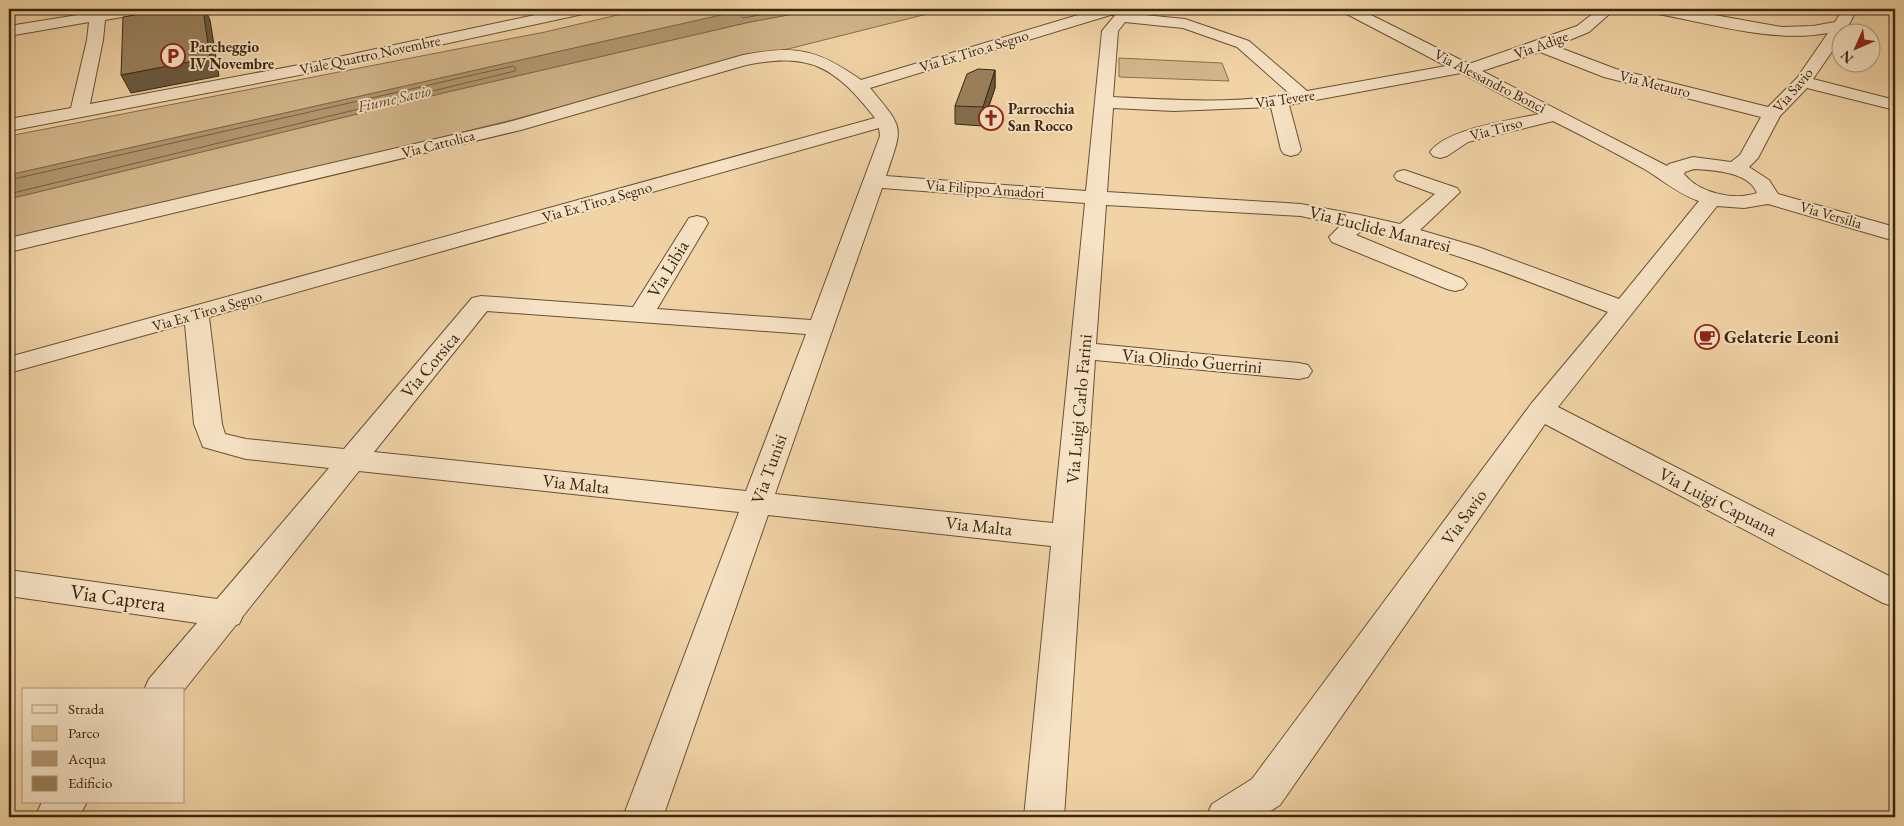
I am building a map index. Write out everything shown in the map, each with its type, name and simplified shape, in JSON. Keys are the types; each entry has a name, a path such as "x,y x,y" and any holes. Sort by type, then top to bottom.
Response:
{"street":[{"path":"9,31 98,13 140,9"},
{"name":"Viale Quattro Novembre","path":"9,125 315,67 582,9"},
{"path":"1353,11 1382,9"},
{"name":"Via Adige","path":"1466,69 1540,46 1582,29 1608,9"},
{"path":"1658,9 1782,32 1813,31 1832,28"},
{"name":"Via Savio","path":"1843,22 1850,9"},
{"path":"1121,11 1185,24 1242,44 1304,97"},
{"name":"Via Ex Tiro a Segno","path":"859,86 1121,11"},
{"name":"Via Luigi Carlo Farini","path":"1044,817 1110,31 1121,11"},
{"name":"Via Alessandro Bonci","path":"1353,11 1678,178"},
{"path":"80,111 95,40 98,13"},
{"path":"1782,32 1807,44 1819,58"},
{"name":"Via Savio","path":"1735,169 1748,158 1772,114 1803,82 1832,39"},
{"name":"Via Metauro","path":"1540,46 1610,73 1772,114"},
{"name":"Via Cattolica","path":"9,245 514,126 743,60 771,54 790,54 812,58 828,64 859,86"},
{"name":"Via Tevere","path":"1105,102 1174,106 1279,101 1466,69"},
{"path":"1803,82 1895,105"},
{"path":"859,86 887,120"},
{"path":"1279,101 1291,150"},
{"name":"Via Tirso","path":"1440,152 1461,138 1556,115"},
{"name":"Via Ex Tiro a Segno","path":"9,365 887,120"},
{"name":"Via Tunisi","path":"643,817 890,136 887,120"},
{"path":"1693,163 1735,169 1764,185 1768,192 1767,197 1758,202 1707,205 1696,197 1678,178 1693,163"},
{"path":"1404,176 1450,192 1404,232"},
{"name":"Via Filippo Amadori","path":"874,181 1096,198"},
{"name":"Via Versilia","path":"1767,197 1895,234"},
{"name":"Via Euclide Manaresi","path":"1096,198 1301,210 1360,221 1470,252 1623,309"},
{"name":"Via Savio","path":"1226,817 1266,792 1541,410 1707,205"},
{"path":"1360,221 1340,237 1455,284"},
{"name":"Via Libia","path":"640,316 697,223"},
{"name":"Via Corsica","path":"164,688 227,614 481,303 821,328"},
{"name":"Via Malta","path":"196,314 208,424 213,440 246,448 351,460 1068,536"},
{"name":"Via Olindo Guerrini","path":"1084,351 1299,371"},
{"name":"Via Luigi Capuana","path":"1541,410 1895,594"},
{"name":"Via Caprera","path":"9,582 227,614"},
{"path":"55,817 65,804"}],"green space":[{"path":"643,9 748,9 9,175 9,136 545,32"},
{"path":"820,9 947,9 792,48 743,58 512,120 9,243 9,199 443,93 750,22"},
{"path":"1119,58 1222,63 1229,81 1119,77"}],"water":[{"name":"Fiume Savio","path":"748,9 820,9 750,22 443,93 9,199 9,175"}],"building":[{"path":"170,9 203,9 210,58 121,75 123,17"},
{"path":"978,69 995,70 983,107 955,106 967,74"}],"place":[{"name":"Parcheggio IV Novembre","path":"173,56"},
{"name":"Parrocchia San Rocco","path":"991,118"},
{"name":"Gelaterie Leoni","path":"1707,337"}]}
